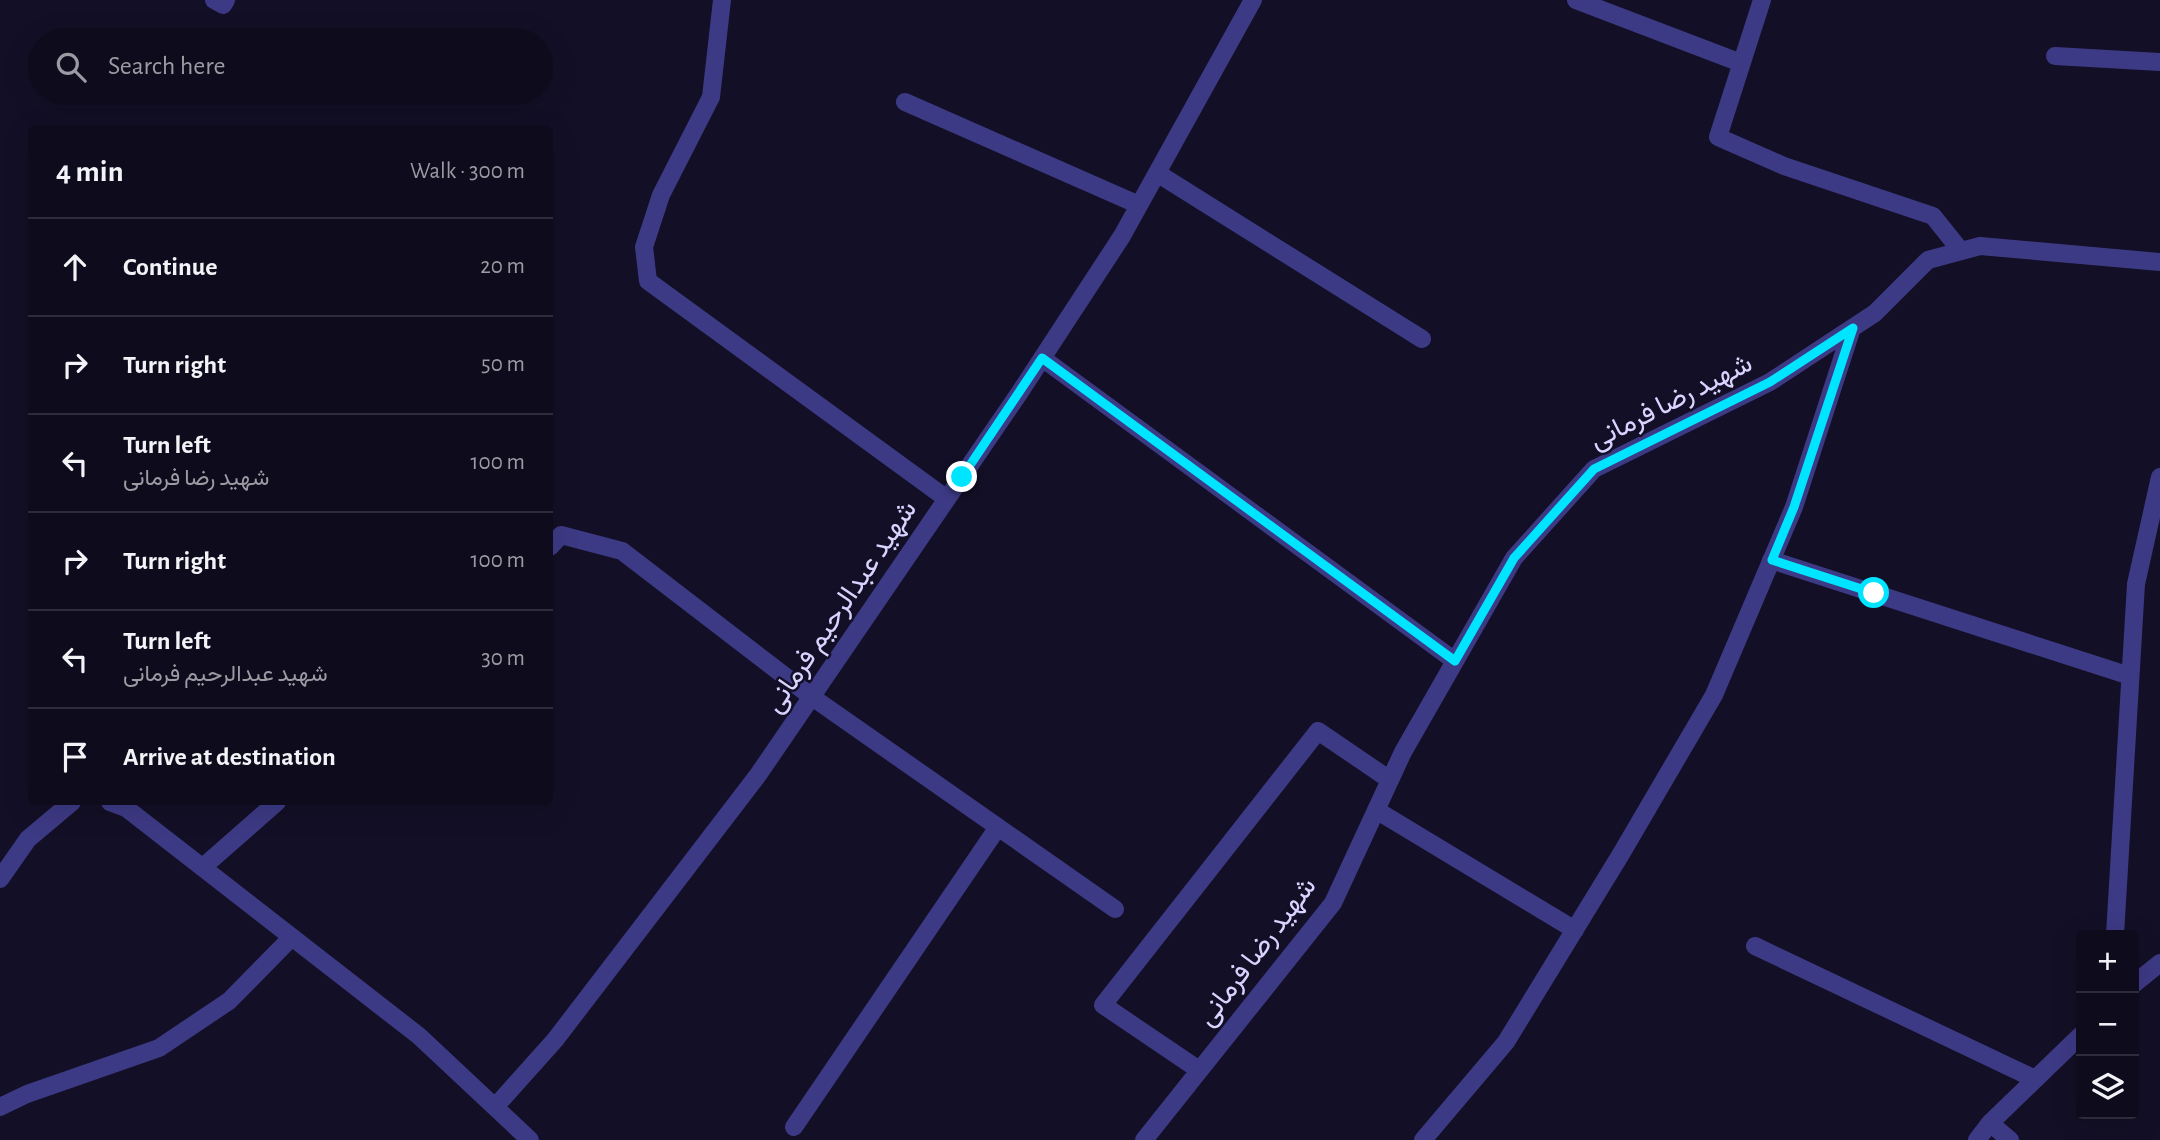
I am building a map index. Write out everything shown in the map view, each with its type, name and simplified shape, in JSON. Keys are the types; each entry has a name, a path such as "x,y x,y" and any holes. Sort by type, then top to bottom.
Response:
{"street":[{"path":"215,0 223,5 226,0"},
{"path":"722,0 711,97 661,195 644,247 648,281 947,499"},
{"name":"شهید عبدالرحیم فرمانی","path":"495,1107 555,1040 758,775 812,697 1122,236 1253,0"},
{"path":"1576,0 1741,63"},
{"path":"1762,0 1718,137 1784,166 1933,216 1961,251"},
{"path":"2055,56 2160,62"},
{"path":"905,102 1139,205"},
{"path":"1157,173 1422,340"},
{"name":"شهید رضا فرمانی","path":"1144,1140 1333,903 1402,752 1514,558 1594,469 1770,382 1875,313 1928,261 1980,246 2160,262"},
{"path":"1423,1140 1506,1042 1714,695 1794,507 1853,328"},
{"path":"1042,358 1455,661"},
{"path":"2115,930 2136,584 2160,477"},
{"path":"553,544 561,535 622,551 812,697 1115,909"},
{"path":"1772,560 2130,676"},
{"path":"1199,1070 1103,1005 1318,731 1390,780"},
{"path":"0,879 28,839 68,805"},
{"path":"118,805 126,808 203,867 419,1036 530,1140"},
{"path":"203,867 274,805"},
{"path":"1376,810 1575,930"},
{"path":"794,1127 998,827"},
{"path":"0,1107 27,1094 159,1048 229,1001 292,937"},
{"path":"1755,946 2035,1079"},
{"path":"2139,980 2160,963"},
{"path":"1977,1140 1990,1123 2076,1040"},
{"path":"1990,1123 2010,1140"}],"route":[{"path":"962,477 1042,358 1455,661 1514,558 1594,469 1770,382 1853,328 1794,507 1772,560 1874,593"}]}
